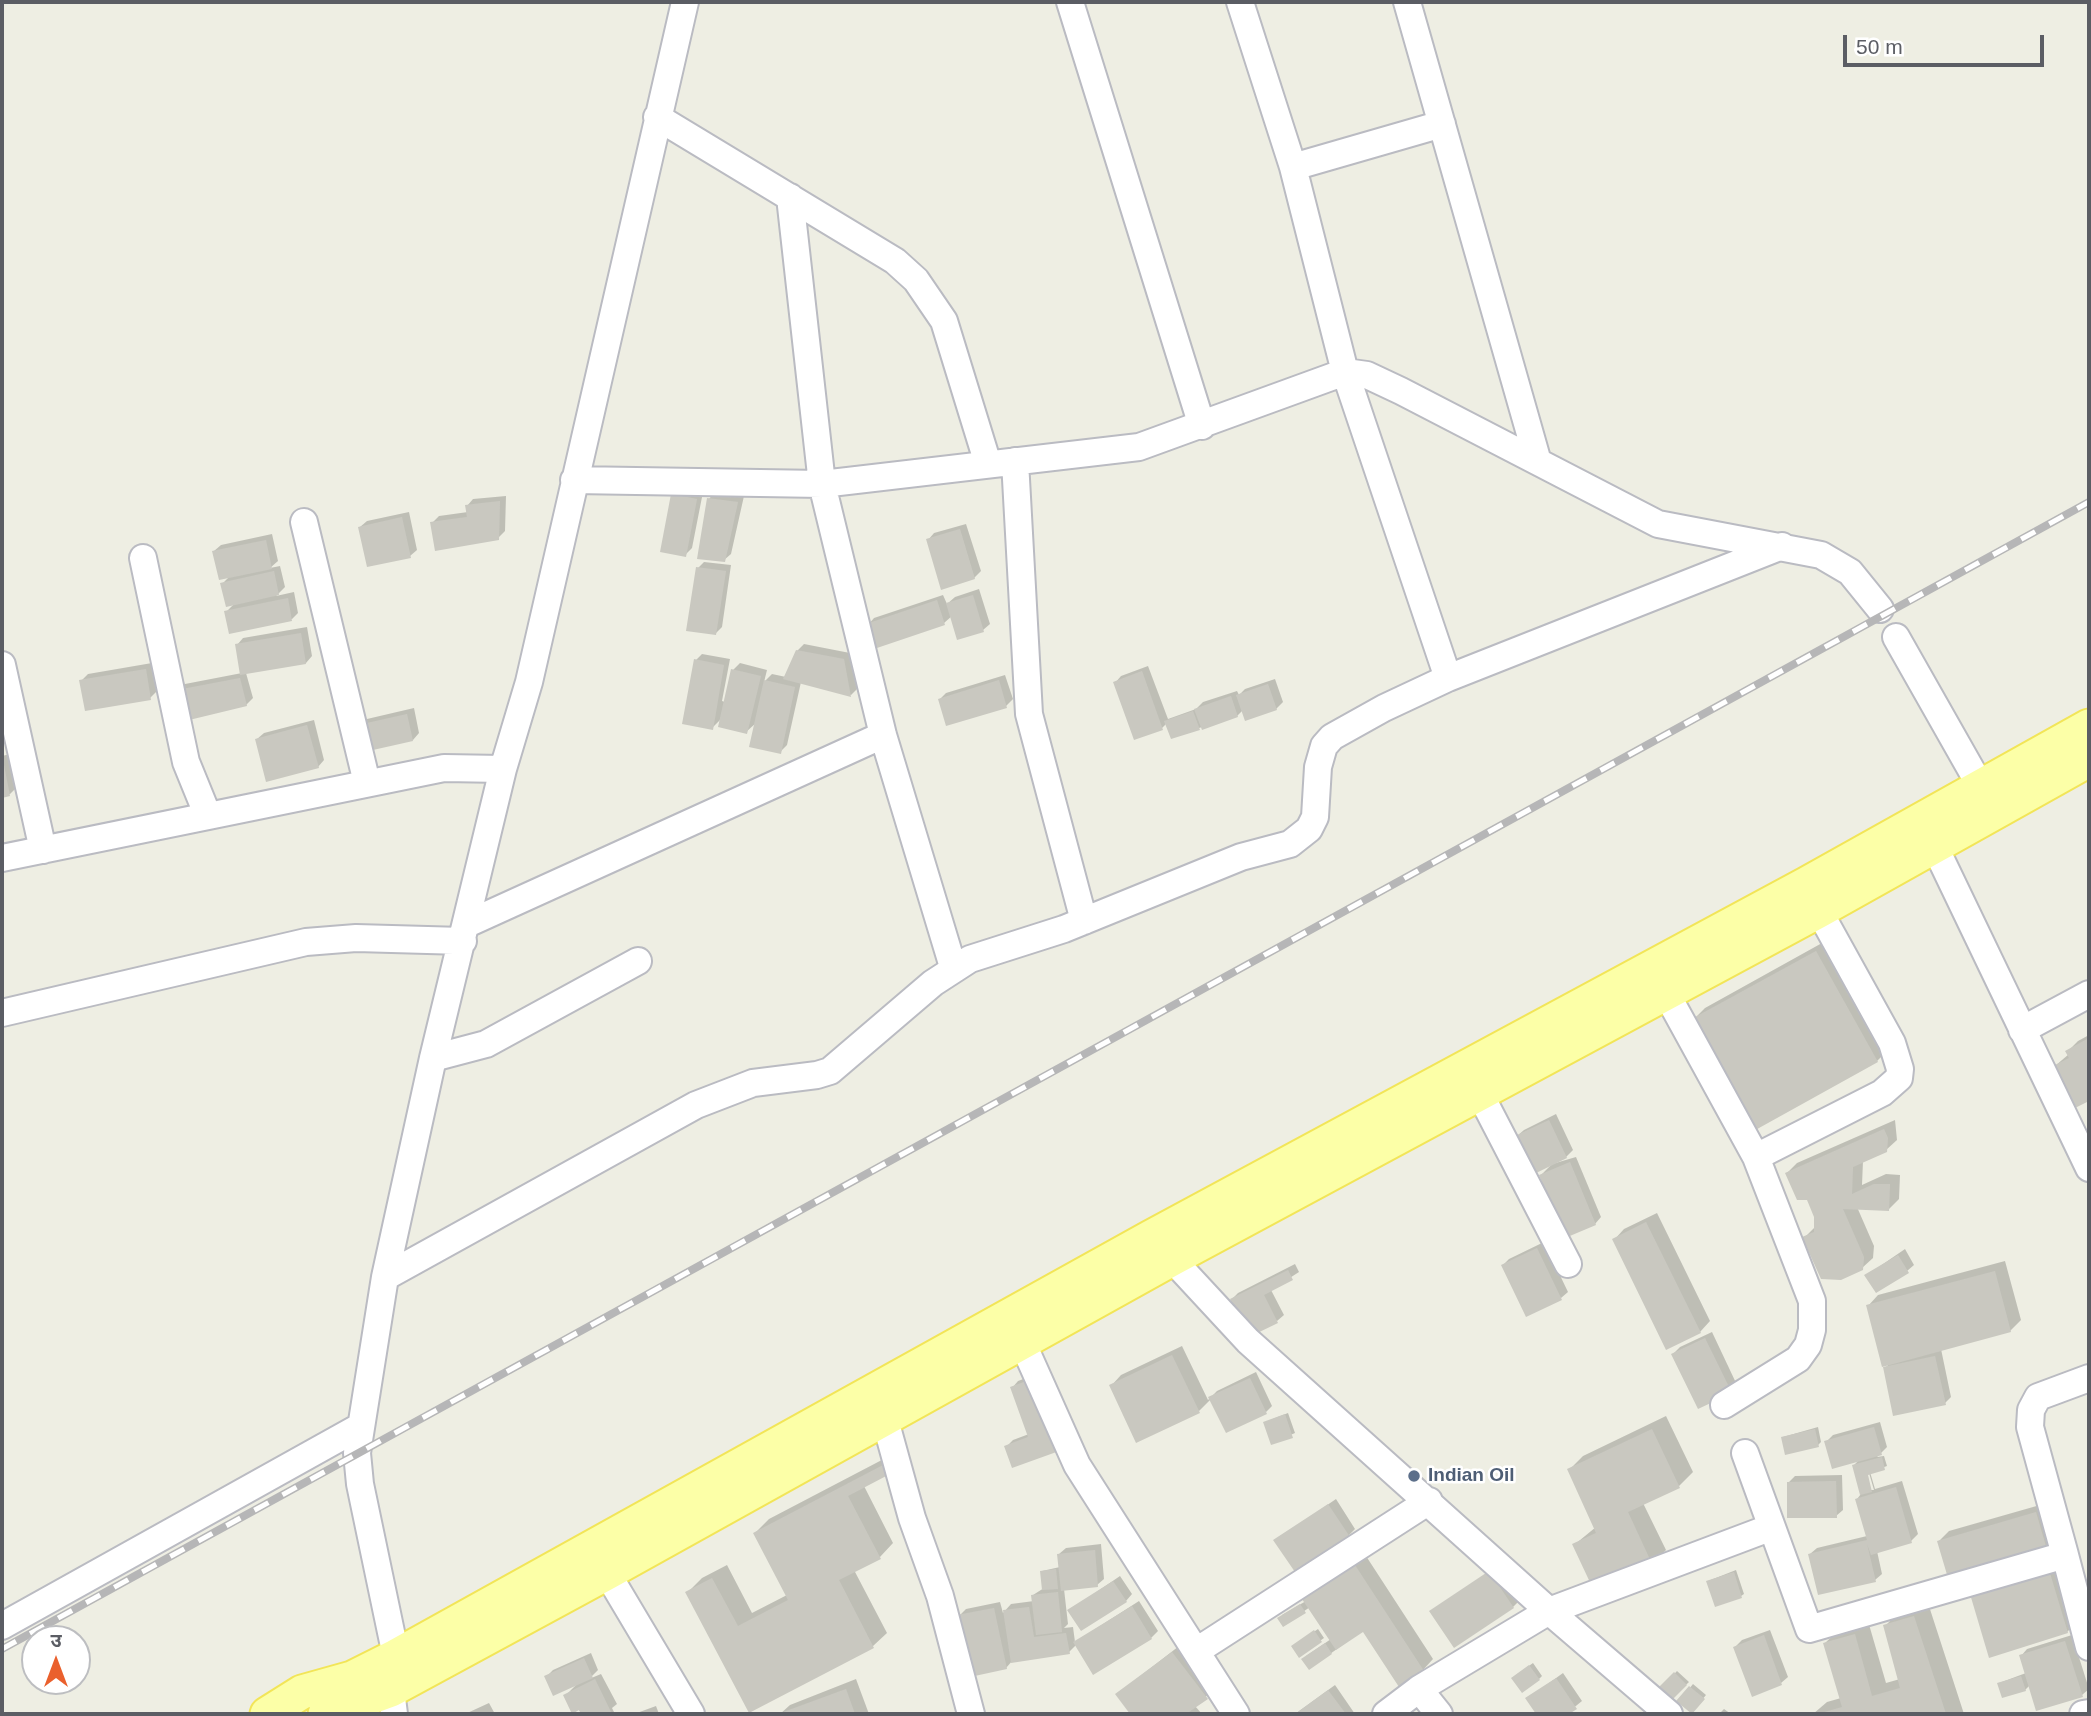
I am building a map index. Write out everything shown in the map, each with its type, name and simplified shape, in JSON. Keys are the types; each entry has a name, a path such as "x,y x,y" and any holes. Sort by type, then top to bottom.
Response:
{"main road":[{"path":"311,1707 352,1678 1151,1237 1806,884 2089,726"},
{"path":"267,1714 311,1707 392,1702 607,1573 1172,1259 1819,911 2089,760"}],"street":[{"path":"396,1656 360,1484 357,1453 385,1277 433,1058 503,769 529,682 685,2"},
{"path":"1070,2 1202,426"},
{"path":"1240,2 1293,167 1345,372 1448,678"},
{"path":"1407,2 1538,462"},
{"path":"657,117 895,261 931,299 944,321 988,464"},
{"path":"1293,167 1442,124"},
{"path":"790,197 822,484 883,735 953,967"},
{"path":"574,480 822,484 1139,447 1345,372 1367,375 1658,524 1821,555 1843,566 1880,609"},
{"path":"1015,461 1029,714 1084,921"},
{"path":"304,522 367,783"},
{"path":"385,1277 695,1105 753,1083 830,1071 953,967 1084,921 1241,857 1277,849 1299,839 1315,817 1318,767 1324,746 1332,737 1384,708 1448,678 1782,546"},
{"path":"143,558 186,762 208,816"},
{"path":"1896,637 1980,787"},
{"path":"2,665 43,850"},
{"path":"2,1013 306,942 465,932 883,735"},
{"path":"2,858 444,768 503,769"},
{"path":"1934,845 2022,1030 2082,1134 2089,1168"},
{"path":"1756,1157 1882,1093 1899,1078 1900,1069 1892,1043 1819,911"},
{"path":"433,1058 486,1044 638,961"},
{"path":"1665,993 1756,1157 1812,1301 1812,1329 1808,1345 1797,1359 1724,1405"},
{"path":"2022,1030 2089,994"},
{"path":"1480,1094 1568,1264"},
{"path":"1172,1259 1248,1341 1549,1611 1669,1714"},
{"path":"1023,1344 1077,1465 1198,1650 1236,1714"},
{"path":"2089,1378 2038,1396 2031,1410 2030,1427 2089,1647"},
{"path":"885,1420 912,1518 940,1596 971,1714"},
{"path":"2,1626 361,1426"},
{"path":"1745,1453 1809,1629 2065,1555"},
{"path":"1198,1650 1429,1501"},
{"path":"1386,1714 1419,1689 1549,1611 1772,1527"},
{"path":"607,1573 691,1714"},
{"path":"1419,1689 1439,1714"},
{"path":"2083,1714 2089,1713"}],"building":[{"path":"671,494 697,499 686,557 660,552"},
{"path":"707,498 738,502 725,562 697,559"},
{"path":"500,501 499,540 435,551 430,522 467,517 465,505"},
{"path":"402,517 411,558 367,567 358,527"},
{"path":"960,529 975,579 941,590 926,539"},
{"path":"266,540 272,569 219,580 212,551"},
{"path":"696,567 726,571 716,635 686,631"},
{"path":"274,571 279,595 226,607 220,583"},
{"path":"973,595 984,632 957,640 946,603"},
{"path":"288,598 292,621 229,634 224,611"},
{"path":"937,600 945,625 874,649 866,624"},
{"path":"301,633 306,664 240,675 235,644"},
{"path":"796,650 844,659 851,697 783,679"},
{"path":"694,659 724,665 713,730 682,724"},
{"path":"146,669 151,700 85,711 79,680"},
{"path":"731,669 761,676 747,734 718,727"},
{"path":"1142,671 1163,730 1134,740 1113,682"},
{"path":"240,678 247,706 185,721 177,690"},
{"path":"764,680 795,687 781,754 749,747"},
{"path":"999,680 1007,708 946,726 938,699"},
{"path":"1268,684 1277,710 1245,721 1236,695"},
{"path":"1231,696 1238,717 1202,730 1194,709"},
{"path":"1193,711 1200,730 1171,739 1164,721"},
{"path":"407,714 413,741 364,752 358,725"},
{"path":"307,725 319,768 266,782 255,739"},
{"path":"2,755 10,796 2,798"},
{"path":"1816,951 1878,1062 1750,1133 1688,1021"},
{"path":"2089,1038 2089,1101 2075,1108 2053,1066 2069,1058 2065,1051"},
{"path":"1549,1120 1567,1158 1534,1174 1515,1136"},
{"path":"1884,1129 1888,1138 1887,1152 1853,1167 1852,1194 1874,1184 1890,1184 1889,1211 1843,1209 1864,1257 1863,1270 1841,1280 1821,1279 1802,1237 1814,1232 1814,1217 1807,1200 1797,1200 1785,1173"},
{"path":"1570,1162 1596,1225 1565,1238 1539,1175"},
{"path":"1646,1222 1701,1333 1666,1350 1612,1239"},
{"path":"1537,1248 1562,1300 1526,1317 1501,1265"},
{"path":"1898,1255 1909,1273 1876,1293 1864,1275"},
{"path":"1288,1270 1293,1280 1264,1295 1278,1323 1249,1337 1230,1299"},
{"path":"1995,1271 2011,1332 1882,1367 1866,1305"},
{"path":"1705,1338 1732,1393 1698,1409 1671,1354"},
{"path":"1172,1355 1200,1413 1136,1443 1109,1385"},
{"path":"1935,1356 1946,1405 1893,1416 1883,1367"},
{"path":"1035,1378 1062,1450 1012,1468 1004,1446 1028,1437 1010,1387"},
{"path":"1250,1378 1267,1414 1226,1433 1208,1397"},
{"path":"1285,1414 1293,1438 1271,1445 1263,1422"},
{"path":"1874,1427 1882,1455 1832,1469 1824,1441"},
{"path":"1652,1429 1680,1488 1628,1512 1653,1566 1595,1593 1572,1544 1596,1533 1567,1469"},
{"path":"1815,1429 1819,1447 1785,1455 1781,1437"},
{"path":"1882,1457 1885,1470 1868,1475 1872,1492 1860,1495 1852,1465"},
{"path":"885,1464 890,1474 848,1496 881,1559 839,1580 874,1648 749,1713 685,1592 712,1578 738,1626 788,1600 753,1533"},
{"path":"1836,1481 1837,1518 1787,1518 1787,1482"},
{"path":"1896,1487 1912,1543 1871,1555 1867,1544 1876,1582 1818,1595 1808,1554 1867,1540 1855,1499"},
{"path":"1328,1504 1350,1537 1295,1572 1273,1540"},
{"path":"2036,1512 2047,1550 1948,1578 1937,1541"},
{"path":"1095,1550 1098,1587 1061,1591 1057,1554"},
{"path":"1355,1565 1424,1671 1399,1687 1363,1632 1336,1650 1302,1599"},
{"path":"1056,1569 1058,1589 1042,1590 1040,1571"},
{"path":"2049,1570 2068,1633 1989,1658 1970,1594"},
{"path":"1489,1571 1514,1608 1454,1648 1429,1611"},
{"path":"1734,1572 1742,1598 1715,1607 1706,1581"},
{"path":"1113,1581 1127,1602 1081,1631 1067,1610"},
{"path":"1058,1592 1062,1632 1036,1635 1031,1595"},
{"path":"1300,1604 1306,1613 1283,1627 1277,1618"},
{"path":"1132,1606 1152,1639 1093,1675 1073,1642"},
{"path":"1029,1607 1034,1637 1066,1633 1070,1654 1011,1663 1003,1610"},
{"path":"994,1608 1007,1669 970,1677 957,1615"},
{"path":"1914,1616 1946,1714 1818,1714 1842,1707 1823,1643 1855,1634 1872,1696 1900,1688 1883,1625"},
{"path":"1314,1630 1322,1642 1299,1658 1291,1646"},
{"path":"1764,1635 1782,1685 1752,1697 1733,1647"},
{"path":"2065,1641 2083,1697 2036,1711 2019,1655"},
{"path":"1325,1643 1332,1654 1309,1670 1301,1659"},
{"path":"1172,1652 1208,1699 1186,1714 1130,1714 1115,1694"},
{"path":"584,1658 593,1678 553,1696 544,1676"},
{"path":"1529,1665 1540,1680 1522,1693 1511,1678"},
{"path":"1674,1672 1687,1685 1670,1702 1657,1689"},
{"path":"2021,1676 2026,1691 2002,1698 1997,1683"},
{"path":"1556,1678 1577,1709 1569,1714 1536,1714 1525,1698"},
{"path":"595,1679 611,1712 581,1714 579,1710 572,1714 563,1695"},
{"path":"1689,1686 1705,1699 1692,1714 1676,1701"},
{"path":"846,1689 855,1714 778,1714"},
{"path":"1328,1690 1346,1714 1295,1714"}],"railway":[{"path":"2,1649 2089,502"}],"place":[{"name":"Indian Oil","path":"1414,1476"}]}
